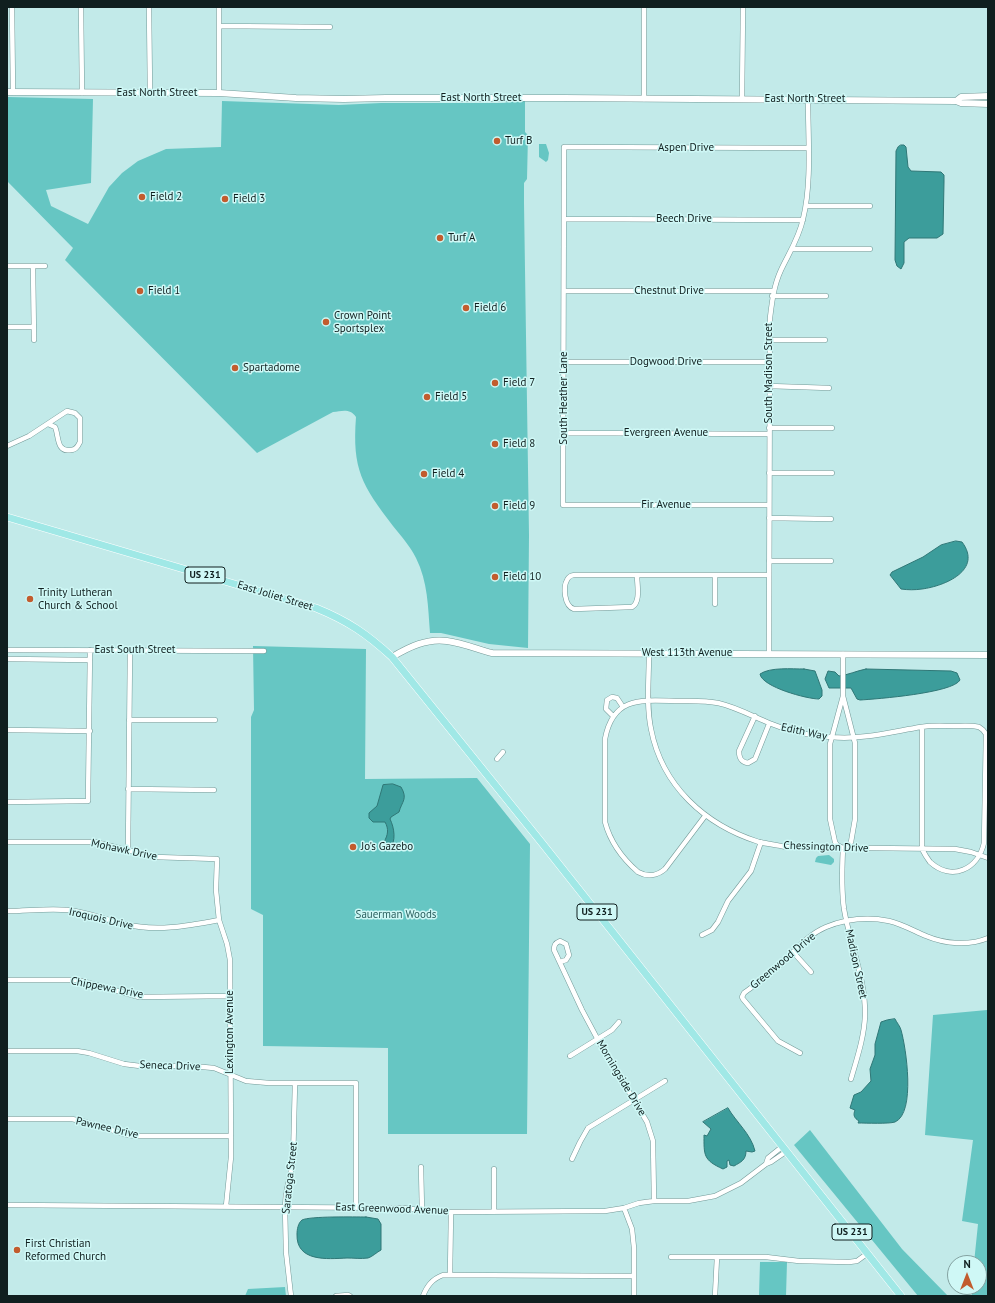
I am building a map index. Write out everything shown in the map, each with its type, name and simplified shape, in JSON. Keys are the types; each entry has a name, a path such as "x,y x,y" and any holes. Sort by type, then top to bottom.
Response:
{"main road":[{"name":"East Joliet Street","path":"7,517 316,608 346,621 362,631 392,657"},
{"name":"US 231","path":"392,657 785,1148 901,1296"}],"street":[{"path":"10,92 12,7"},
{"path":"81,7 82,93"},
{"path":"150,7 150,93"},
{"path":"219,7 219,94"},
{"path":"644,7 644,99"},
{"path":"742,99 743,7"},
{"path":"219,26 330,26"},
{"name":"East North Street","path":"10,92 219,94 344,99 956,100 961,103 988,104"},
{"name":"East North Street","path":"956,100 961,97 988,96"},
{"name":"South Madison Street","path":"769,654 769,340 772,296 780,271 792,249 803,220 806,206 808,183 808,99"},
{"name":"Aspen Drive","path":"564,147 808,148"},
{"name":"South Heather Lane","path":"563,504 564,147"},
{"path":"806,206 870,206"},
{"name":"Beech Drive","path":"564,219 803,220"},
{"path":"792,249 870,249"},
{"path":"7,266 46,266"},
{"path":"33,266 34,340"},
{"name":"Chestnut Drive","path":"564,290 774,291"},
{"path":"772,296 826,296"},
{"path":"7,327 33,326"},
{"path":"769,340 825,340"},
{"name":"Dogwood Drive","path":"564,362 769,362"},
{"path":"769,386 828,388"},
{"path":"7,446 29,436 67,411 75,413 80,418 81,422 80,442 74,450 70,451 62,449 58,443 55,427 48,424"},
{"path":"769,428 832,428"},
{"name":"Evergreen Avenue","path":"564,433 769,434"},
{"path":"769,473 832,473"},
{"name":"Fir Avenue","path":"563,504 769,504"},
{"path":"769,518 831,518"},
{"path":"769,561 831,561"},
{"path":"637,575 638,599 635,606 570,608 568,605 566,598 566,582 567,578 570,576 637,575 769,575"},
{"path":"715,575 715,604"},
{"name":"West 113th Avenue","path":"392,657 409,647 436,640 447,641 492,653 988,655"},
{"name":"East South Street","path":"7,650 264,651"},
{"path":"7,802 88,801 90,650"},
{"path":"128,850 130,650"},
{"name":"Chessington Drive","path":"650,653 650,728 654,743 664,768 671,780 691,804 705,816 731,831 761,842 786,847 963,850 980,854 988,858"},
{"path":"843,654 843,696 854,738 856,819 851,842 843,848 835,842 830,819 830,744 843,696"},
{"path":"7,659 90,660"},
{"path":"613,716 606,709 607,700 612,697 617,698 623,707"},
{"name":"Edith Way","path":"705,816 661,872 650,876 643,875 634,869 612,842 605,822 605,739 613,716 623,707 633,703 649,700 717,702 740,710 769,724 806,734 831,738 872,736 922,727 975,726 986,734 984,843 980,854"},
{"path":"754,716 739,751 740,760 748,763 755,759 769,724"},
{"path":"129,720 215,720"},
{"path":"922,727 922,849 927,858 935,865 942,870 952,872 966,869 975,863 980,854"},
{"path":"7,730 90,730"},
{"path":"497,759 504,752"},
{"path":"128,789 214,790"},
{"name":"Mohawk Drive","path":"7,842 95,842 155,857 217,859"},
{"path":"702,934 712,930 718,922 728,901 751,871 761,842"},
{"name":"Madison Street","path":"843,848 842,884 844,909 863,988 865,1010 864,1031 851,1078"},
{"name":"Lexington Avenue","path":"217,859 216,890 218,920 227,944 230,960 231,996 230,1074 232,1158 226,1206"},
{"name":"Iroquois Drive","path":"7,911 67,910 84,912 124,924 140,927 163,928 188,926 218,920"},
{"name":"Greenwood Drive","path":"800,1053 778,1041 742,997 744,993 779,966 801,943 814,934 827,927 847,921 866,919 890,922 928,937 954,943 988,938"},
{"path":"793,952 811,972"},
{"name":"Morningside Drive","path":"560,962 582,1010 598,1040 635,1098 648,1122 653,1141 654,1201"},
{"name":"Chippewa Drive","path":"7,980 78,980 139,997 231,996"},
{"path":"570,1056 598,1040 612,1030 619,1022"},
{"name":"Seneca Drive","path":"7,1051 77,1051 124,1064 140,1066 203,1066 214,1068 246,1081 269,1083 356,1083 356,1208"},
{"path":"572,1159 588,1128 665,1080"},
{"name":"Saratoga Street","path":"291,1296 286,1252 285,1207 286,1193 294,1162 295,1083"},
{"name":"Pawnee Drive","path":"7,1119 72,1120 86,1122 137,1136 231,1136"},
{"name":"East Greenwood Avenue","path":"7,1205 404,1208 422,1211 451,1212 605,1211 624,1208 639,1203 654,1201 688,1201 715,1196 741,1183 766,1164 771,1162 785,1148"},
{"path":"421,1167 422,1211"},
{"path":"494,1169 494,1211"},
{"path":"624,1208 632,1229 634,1248 634,1296"},
{"path":"450,1275 451,1212"},
{"path":"670,1257 766,1257 800,1261 849,1262 857,1261 868,1253"},
{"path":"716,1296 717,1257"},
{"path":"423,1296 427,1287 435,1278 442,1275 634,1276"},
{"path":"336,1296 350,1296"}],"green space":[{"name":"Crown Point Sportsplex","path":"7,97 93,99 91,183 46,190 51,206 88,224 109,187 122,173 138,161 166,149 221,147 222,101 339,105 381,103 499,103 525,101 525,132 528,135 527,179 524,183 524,203 529,535 528,648 489,644 441,633 430,633 427,595 420,567 411,549 382,512 361,476 356,451 356,417 354,414 348,411 333,412 257,453 65,260 73,248 7,181"},
{"path":"539,144 546,144 549,153 548,160 546,162 539,157"},
{"name":"Sauerman Woods","path":"253,646 366,649 365,779 477,778 530,844 527,1134 388,1134 388,1048 263,1046 263,915 251,909 251,717 254,710"},
{"path":"829,855 834,859 834,862 831,865 815,862 818,856"},
{"path":"988,1008 988,1296 972,1296 987,1295 987,1255 975,1255 978,1224 962,1221 973,1140 925,1135 933,1015 987,1010"},
{"path":"810,1130 902,1249 948,1296 918,1296 794,1145"},
{"path":"760,1262 787,1262 786,1296 759,1296"},
{"path":"285,1287 286,1296 245,1296 248,1289"}],"shaded area":[{"path":"901,145 906,147 908,167 911,171 941,172 944,175 944,182 943,234 937,238 909,238 904,242 904,263 901,269 897,266 895,260 896,151"},
{"path":"956,541 962,542 967,552 968,561 965,568 950,580 931,587 906,590 901,589 890,575 892,572 923,557 941,545"},
{"path":"775,669 804,669 815,671 822,690 822,696 819,699 796,695 776,688 763,679 760,674"},
{"path":"866,669 951,671 957,673 960,680 954,685 930,692 897,697 860,700 857,699 851,688 829,688 825,679 828,671 835,672 839,676"},
{"path":"393,784 401,787 404,794 404,800 399,812 390,819 394,830 394,839 392,846 389,849 386,847 384,842 388,832 385,822 373,822 369,818 369,813 377,806 383,785"},
{"path":"895,1019 901,1030 907,1064 908,1079 906,1106 901,1116 895,1122 858,1123 859,1121 854,1116 855,1110 850,1108 854,1095 861,1092 871,1081 870,1069 875,1055 875,1044 881,1022"},
{"path":"728,1108 747,1134 755,1151 746,1151 744,1159 734,1166 730,1165 729,1160 727,1161 727,1167 723,1169 708,1160 706,1156 704,1135 707,1136 711,1129 703,1122"},
{"path":"323,1217 366,1217 378,1219 381,1224 381,1250 368,1258 331,1259 314,1257 302,1250 298,1243 297,1234 302,1220"}],"place":[{"name":"Turf B","path":"497,141"},
{"name":"Field 2","path":"142,197"},
{"name":"Field 3","path":"225,199"},
{"name":"Turf A","path":"440,238"},
{"name":"Field 1","path":"140,291"},
{"name":"Field 6","path":"466,308"},
{"name":"Crown Point Sportsplex","path":"326,322"},
{"name":"Spartadome","path":"235,368"},
{"name":"Field 7","path":"495,383"},
{"name":"Field 5","path":"427,397"},
{"name":"Field 8","path":"495,444"},
{"name":"Field 4","path":"424,474"},
{"name":"Field 9","path":"495,506"},
{"name":"Field 10","path":"495,577"},
{"name":"Trinity Lutheran Church & School","path":"30,599"},
{"name":"Jo's Gazebo","path":"353,847"},
{"name":"First Christian Reformed Church","path":"17,1250"}]}
